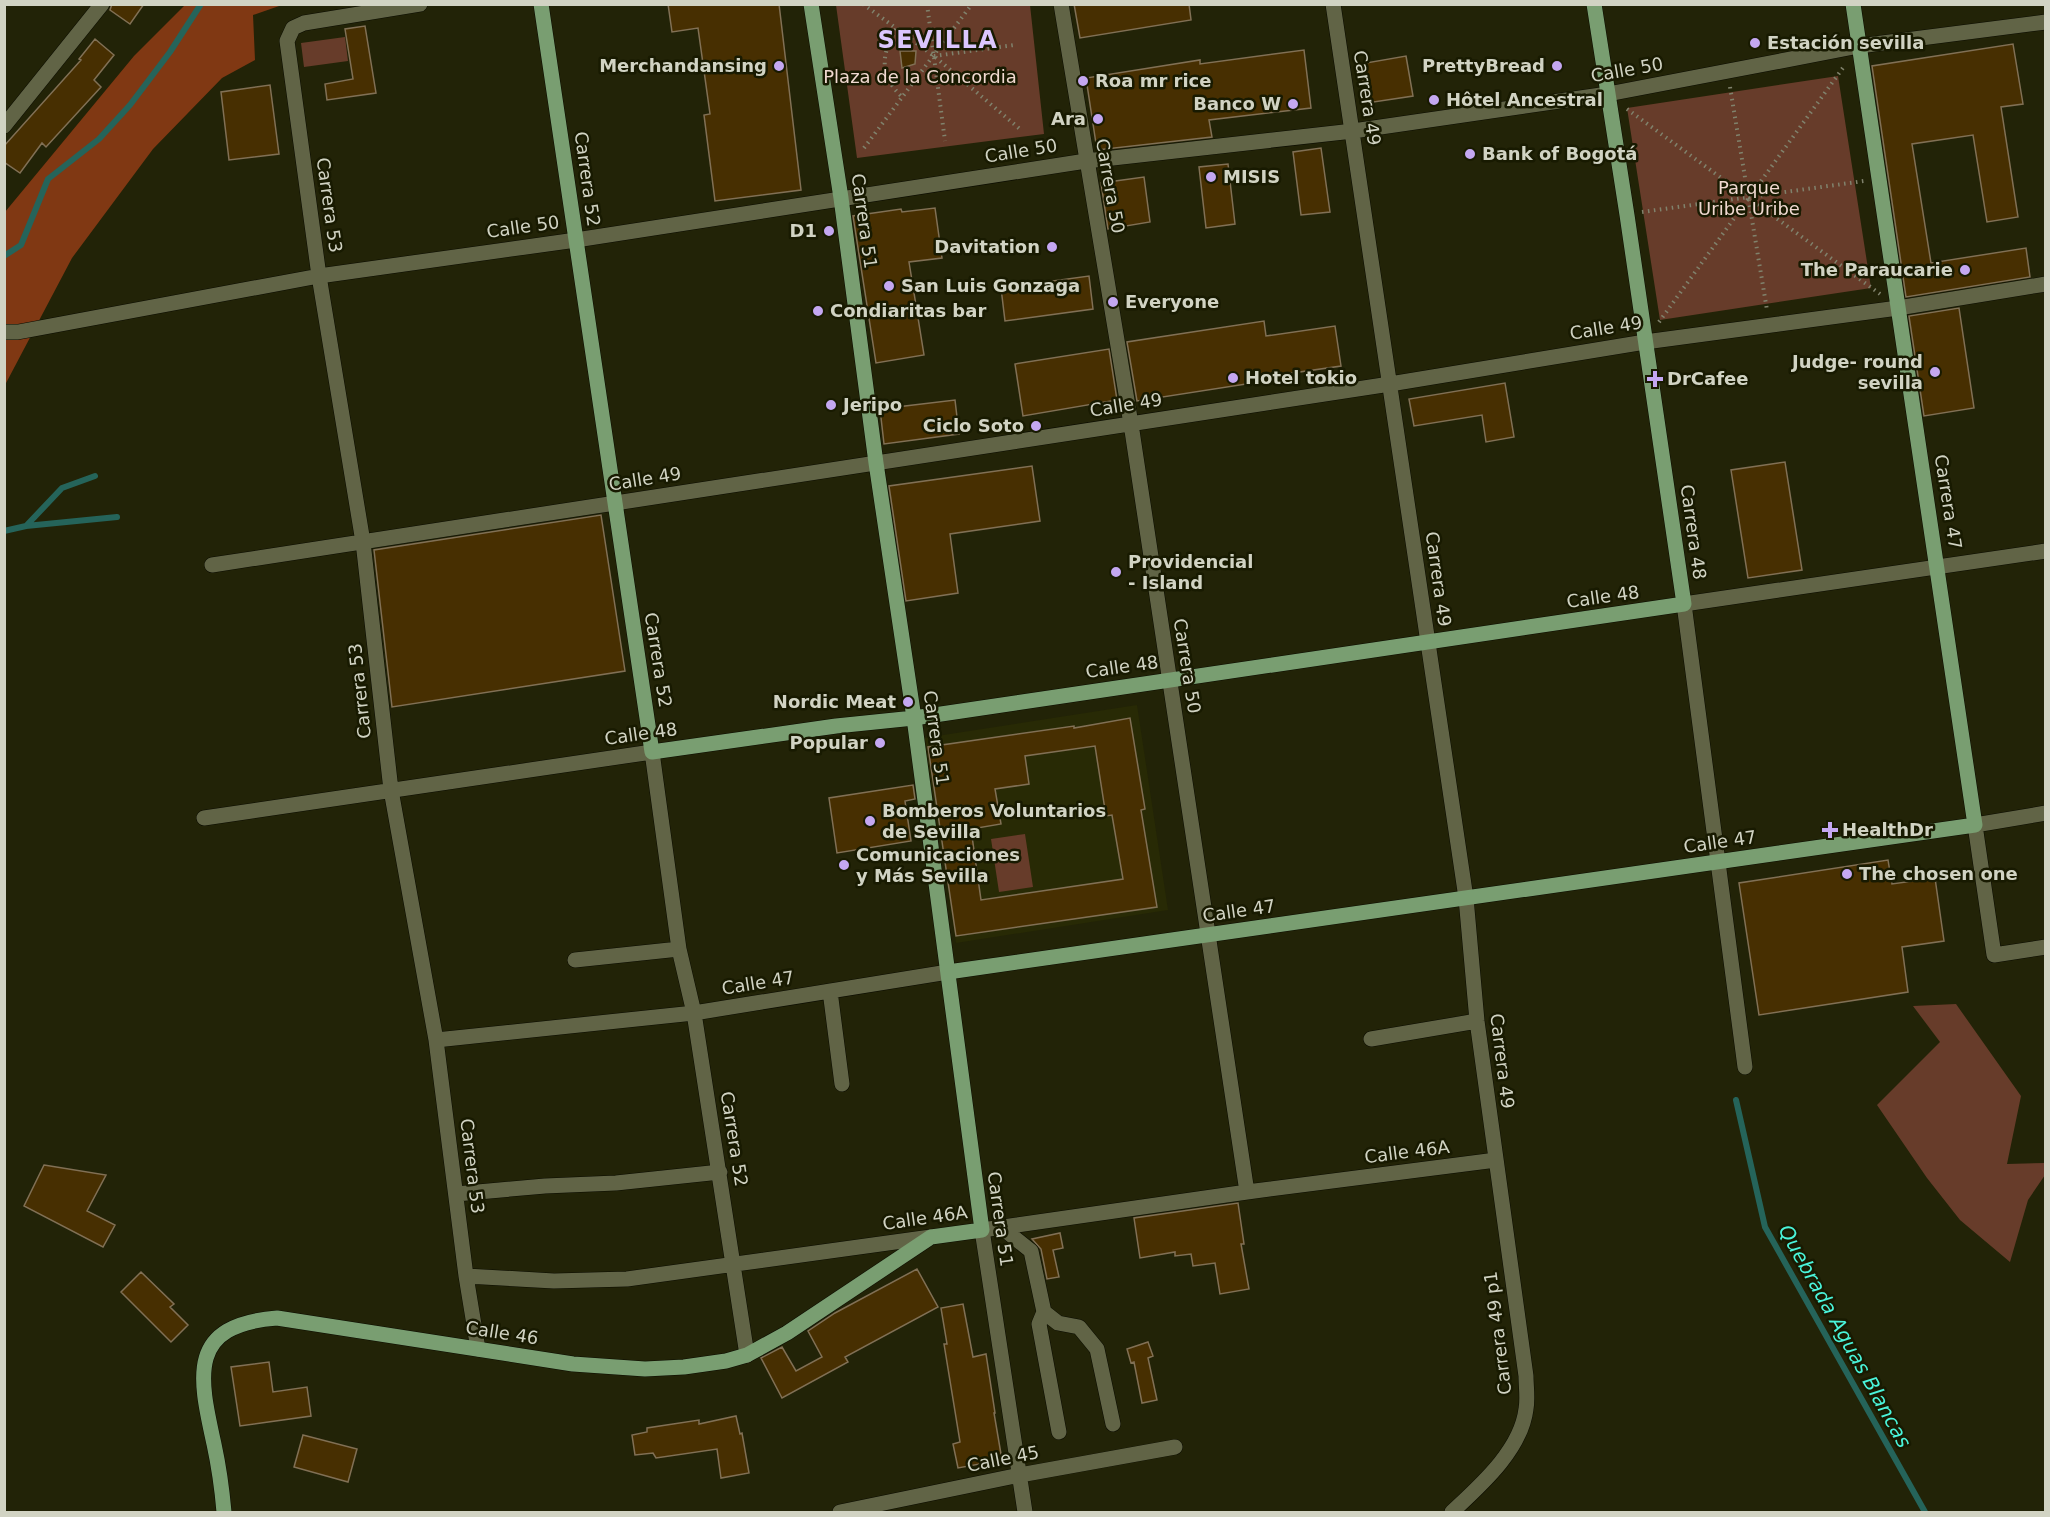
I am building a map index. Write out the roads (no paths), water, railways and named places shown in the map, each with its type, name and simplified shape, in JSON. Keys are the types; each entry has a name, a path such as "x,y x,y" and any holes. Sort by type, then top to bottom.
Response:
{"main road":[{"name":"Carrera 52","path":"541,4 652,752"},
{"name":"Carrera 51","path":"811,4 842,198 876,463 914,718 982,1230"},
{"name":"Carrera 48","path":"1594,4 1628,215 1644,342 1684,604"},
{"name":"Carrera 47","path":"1853,4 1975,825"},
{"name":"Calle 48","path":"652,752 836,726 914,718 1684,604"},
{"name":"Calle 47","path":"948,972 1975,825"},
{"name":"Calle 46A","path":"931,1237 982,1230"},
{"name":"Calle 46","path":"224,1512 221,1474 204,1396 203,1372 207,1354 215,1340 228,1329 242,1323 277,1318 573,1364 645,1369 684,1367 726,1361 747,1355 787,1333 931,1237"}],"street":[{"path":"4,126 102,4"},
{"name":"Carrera 53","path":"420,4 304,23 293,28 287,41 319,276 363,542 391,790 436,1040 466,1276 478,1349"},
{"name":"Carrera 50","path":"1061,4 1131,424 1247,1192"},
{"name":"Carrera 49","path":"1333,4 1466,898 1477,1021 1496,1160"},
{"name":"Calle 50","path":"4,332 18,332 319,276 576,240 1086,161 1353,131 1608,94 1859,46 2046,22"},
{"name":"Calle 49","path":"212,566 1390,384 1644,342 1898,308 2046,284"},
{"name":"Calle 48","path":"1684,604 2046,551"},
{"name":"Carrera 48","path":"1684,604 1744,1067"},
{"name":"Calle 48","path":"204,818 652,752"},
{"name":"Carrera 52","path":"652,752 679,949 694,1012 747,1355"},
{"name":"Calle 47","path":"1975,825 2046,813"},
{"name":"Carrera 47","path":"1975,825 1994,955 2046,947"},
{"path":"575,960 679,949"},
{"name":"Calle 47","path":"436,1040 694,1012 948,972"},
{"path":"830,991 842,1084"},
{"path":"1371,1039 1477,1021"},
{"name":"Calle 46A","path":"982,1230 1247,1192 1496,1160"},
{"name":"Carrera 49 p1","path":"1452,1512 1498,1468 1520,1429 1526,1409 1526,1376 1496,1160"},
{"path":"456,1194 545,1186 616,1184 720,1172"},
{"path":"1001,1227 1031,1251 1044,1312 1039,1324 1059,1432"},
{"name":"Carrera 51","path":"982,1230 1025,1512"},
{"name":"Calle 46A","path":"466,1276 554,1281 627,1279 931,1237"},
{"path":"1044,1312 1058,1323 1079,1327 1097,1349 1113,1424"},
{"name":"Calle 45","path":"840,1512 1020,1475 1175,1447"}],"waterway":[{"path":"4,256 21,245 48,179 99,139 130,105 170,52 201,4"},
{"path":"26,526 62,488 95,476"},
{"path":"4,531 26,526 117,517"},
{"name":"Quebrada Aguas Blancas","path":"1736,1100 1765,1227 1925,1512"}],"place":[{"name":"Estación sevilla","path":"1755,43"},
{"name":"Merchandansing","path":"779,66"},
{"name":"PrettyBread","path":"1557,66"},
{"name":"Roa mr rice","path":"1083,81"},
{"name":"Hôtel Ancestral","path":"1434,100"},
{"name":"Banco W","path":"1293,104"},
{"name":"Ara","path":"1098,119"},
{"name":"Bank of Bogotá","path":"1470,154"},
{"name":"MISIS","path":"1211,177"},
{"name":"D1","path":"829,231"},
{"name":"Davitation","path":"1052,247"},
{"name":"The Paraucarie","path":"1965,270"},
{"name":"San Luis Gonzaga","path":"889,286"},
{"name":"Everyone","path":"1113,302"},
{"name":"Condiaritas bar","path":"818,311"},
{"name":"Judge- round sevilla","path":"1935,372"},
{"name":"Hotel tokio","path":"1233,378"},
{"name":"DrCafee","path":"1655,379"},
{"name":"Jeripo","path":"831,405"},
{"name":"Ciclo Soto","path":"1036,426"},
{"name":"Providencial - Island","path":"1116,572"},
{"name":"Nordic Meat","path":"908,702"},
{"name":"Popular","path":"880,743"},
{"name":"Bomberos Voluntarios de Sevilla","path":"870,821"},
{"name":"HealthDr","path":"1830,830"},
{"name":"Comunicaciones y Más Sevilla","path":"844,865"},
{"name":"The chosen one","path":"1847,874"}],"district":[{"name":"SEVILLA","path":"938,40"}],"park label":[{"name":"Plaza de la Concordia","path":"920,77"},
{"name":"Parque Uribe Uribe","path":"1749,198"}]}
